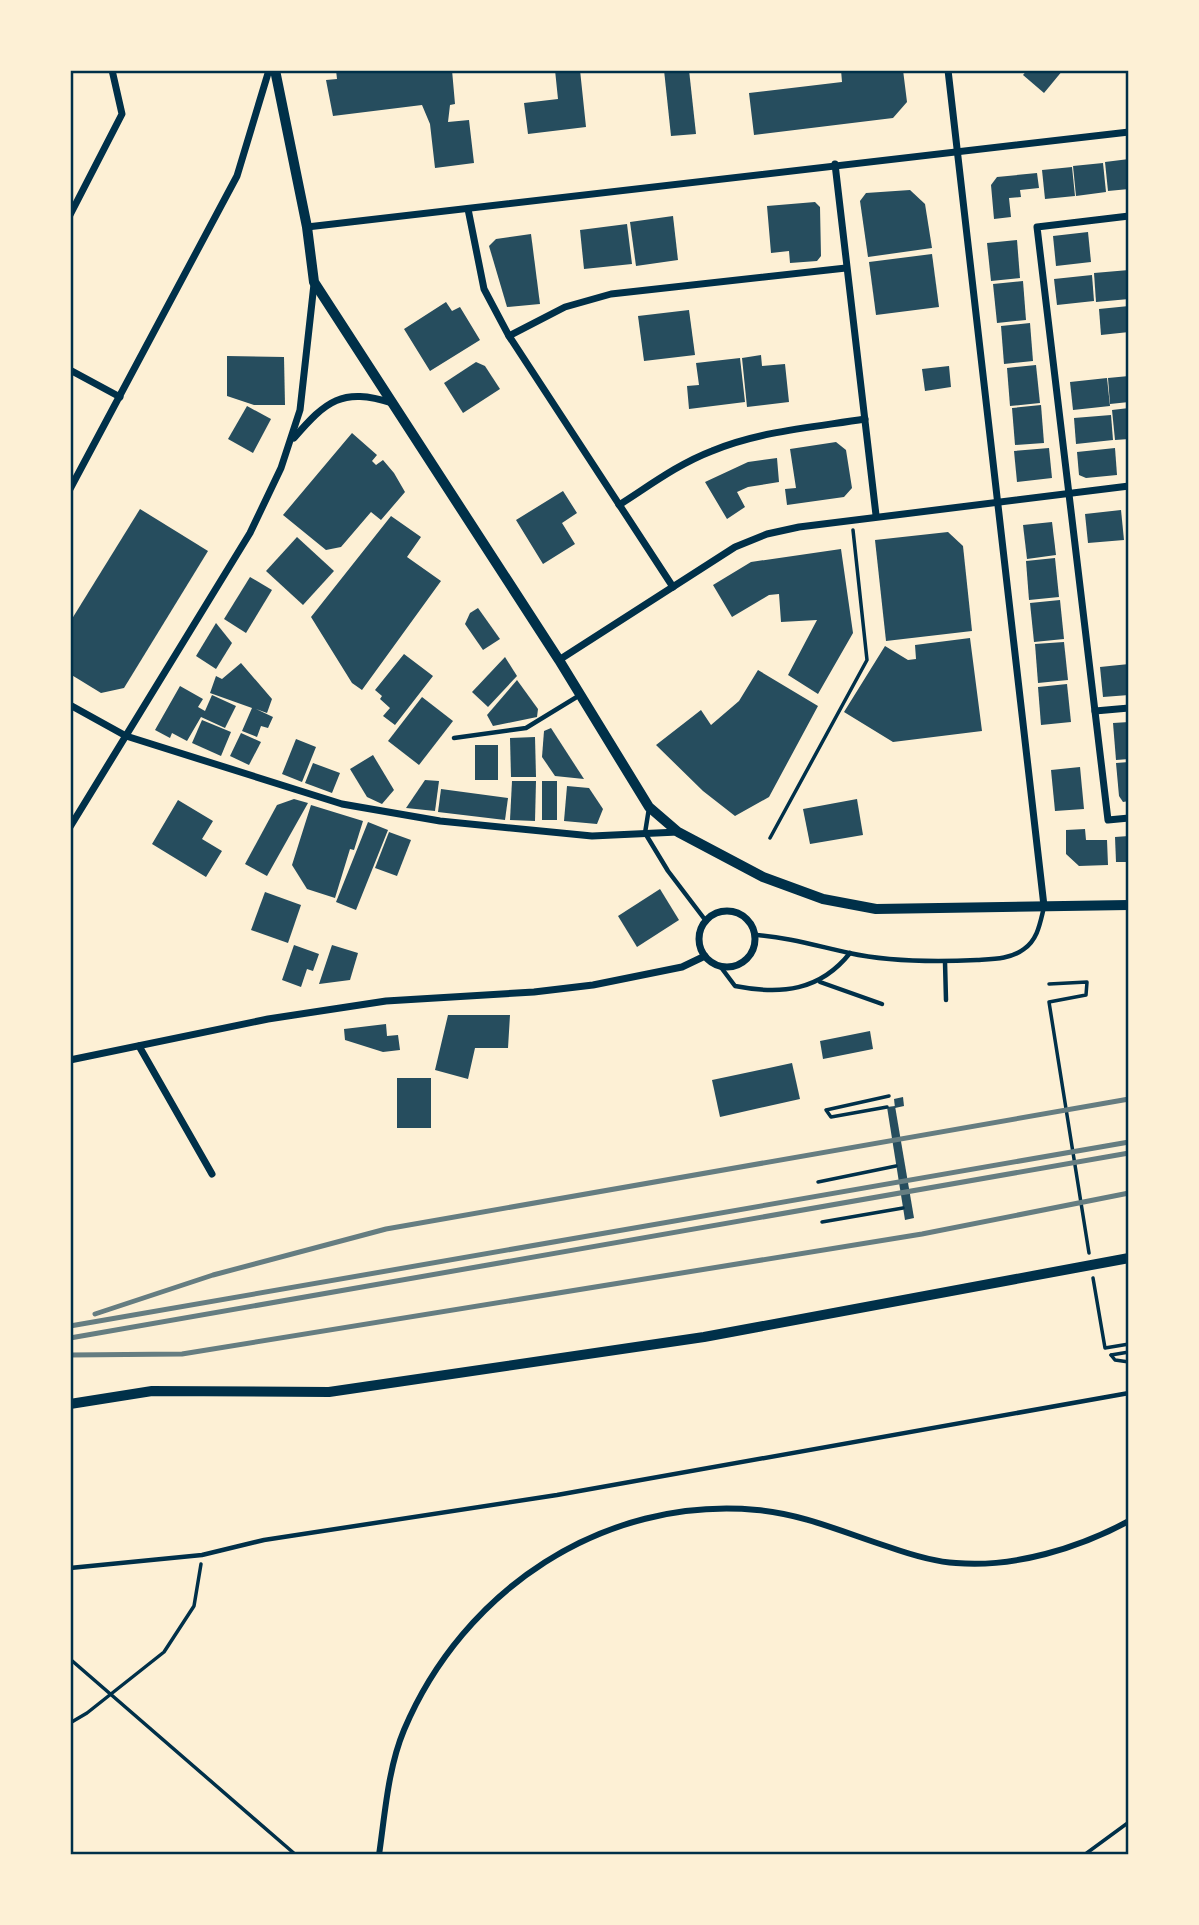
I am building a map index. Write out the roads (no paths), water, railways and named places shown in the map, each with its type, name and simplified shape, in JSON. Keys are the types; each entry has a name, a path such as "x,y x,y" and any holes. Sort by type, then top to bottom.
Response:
{"main road":[{"path":"275,70 307,227 314,282 559,660 649,807 678,832 763,877 823,899 876,909 1129,905"}],"street":[{"path":"70,215 122,114 112,70"},
{"path":"70,489 237,176 269,70"},
{"path":"948,70 1044,906"},
{"path":"307,227 1129,132"},
{"path":"835,164 876,515"},
{"path":"468,209 484,289 509,336 673,587"},
{"path":"1129,216 1037,228 1071,492 1108,820 1129,818"},
{"path":"509,336 565,307 611,294 846,268"},
{"path":"70,827 250,533 291,441 307,360 314,282"},
{"path":"70,370 120,397"},
{"path":"291,441 318,410 337,398 366,395 391,404"},
{"path":"619,505 677,467 713,450 752,438 866,419"},
{"path":"559,660 735,547 767,534 876,515 1129,486"},
{"path":"70,705 126,736 342,804 440,821 592,836 678,832"},
{"path":"1095,711 1129,708"},
{"path":"721,911 739,913 752,926 755,935 755,944 746,960 729,967 720,966 705,956 699,938 706,921 721,911"},
{"path":"70,1060 268,1019 386,1001 534,992 593,985 682,967 705,956"},
{"path":"139,1046 212,1174"},
{"path":"70,1404 152,1391 329,1392 704,1337 1129,1258"},
{"path":"379,1855 390,1782 403,1733 426,1684 455,1641 483,1610 516,1581 549,1558 582,1541 622,1525 682,1511 757,1510 820,1523 892,1548 956,1563 1017,1559 1092,1541 1129,1521"}],"lane":[{"path":"454,737 526,728 581,695"},
{"path":"649,807 645,833 668,871 706,921"},
{"path":"755,935 789,937 850,953 945,962 1013,955 1036,936 1044,906"},
{"path":"720,966 735,986 757,990 788,989 819,982 837,970 850,953"},
{"path":"945,962 946,1000"},
{"path":"819,982 881,1004"},
{"path":"70,1568 202,1555 264,1541 571,1492 1129,1393"}],"railway":[{"path":"95,1314 213,1275 386,1229 1129,1099"},
{"path":"70,1326 1129,1142"},
{"path":"70,1338 1129,1153"},
{"path":"70,1355 182,1354 922,1234 1129,1193"}]}
